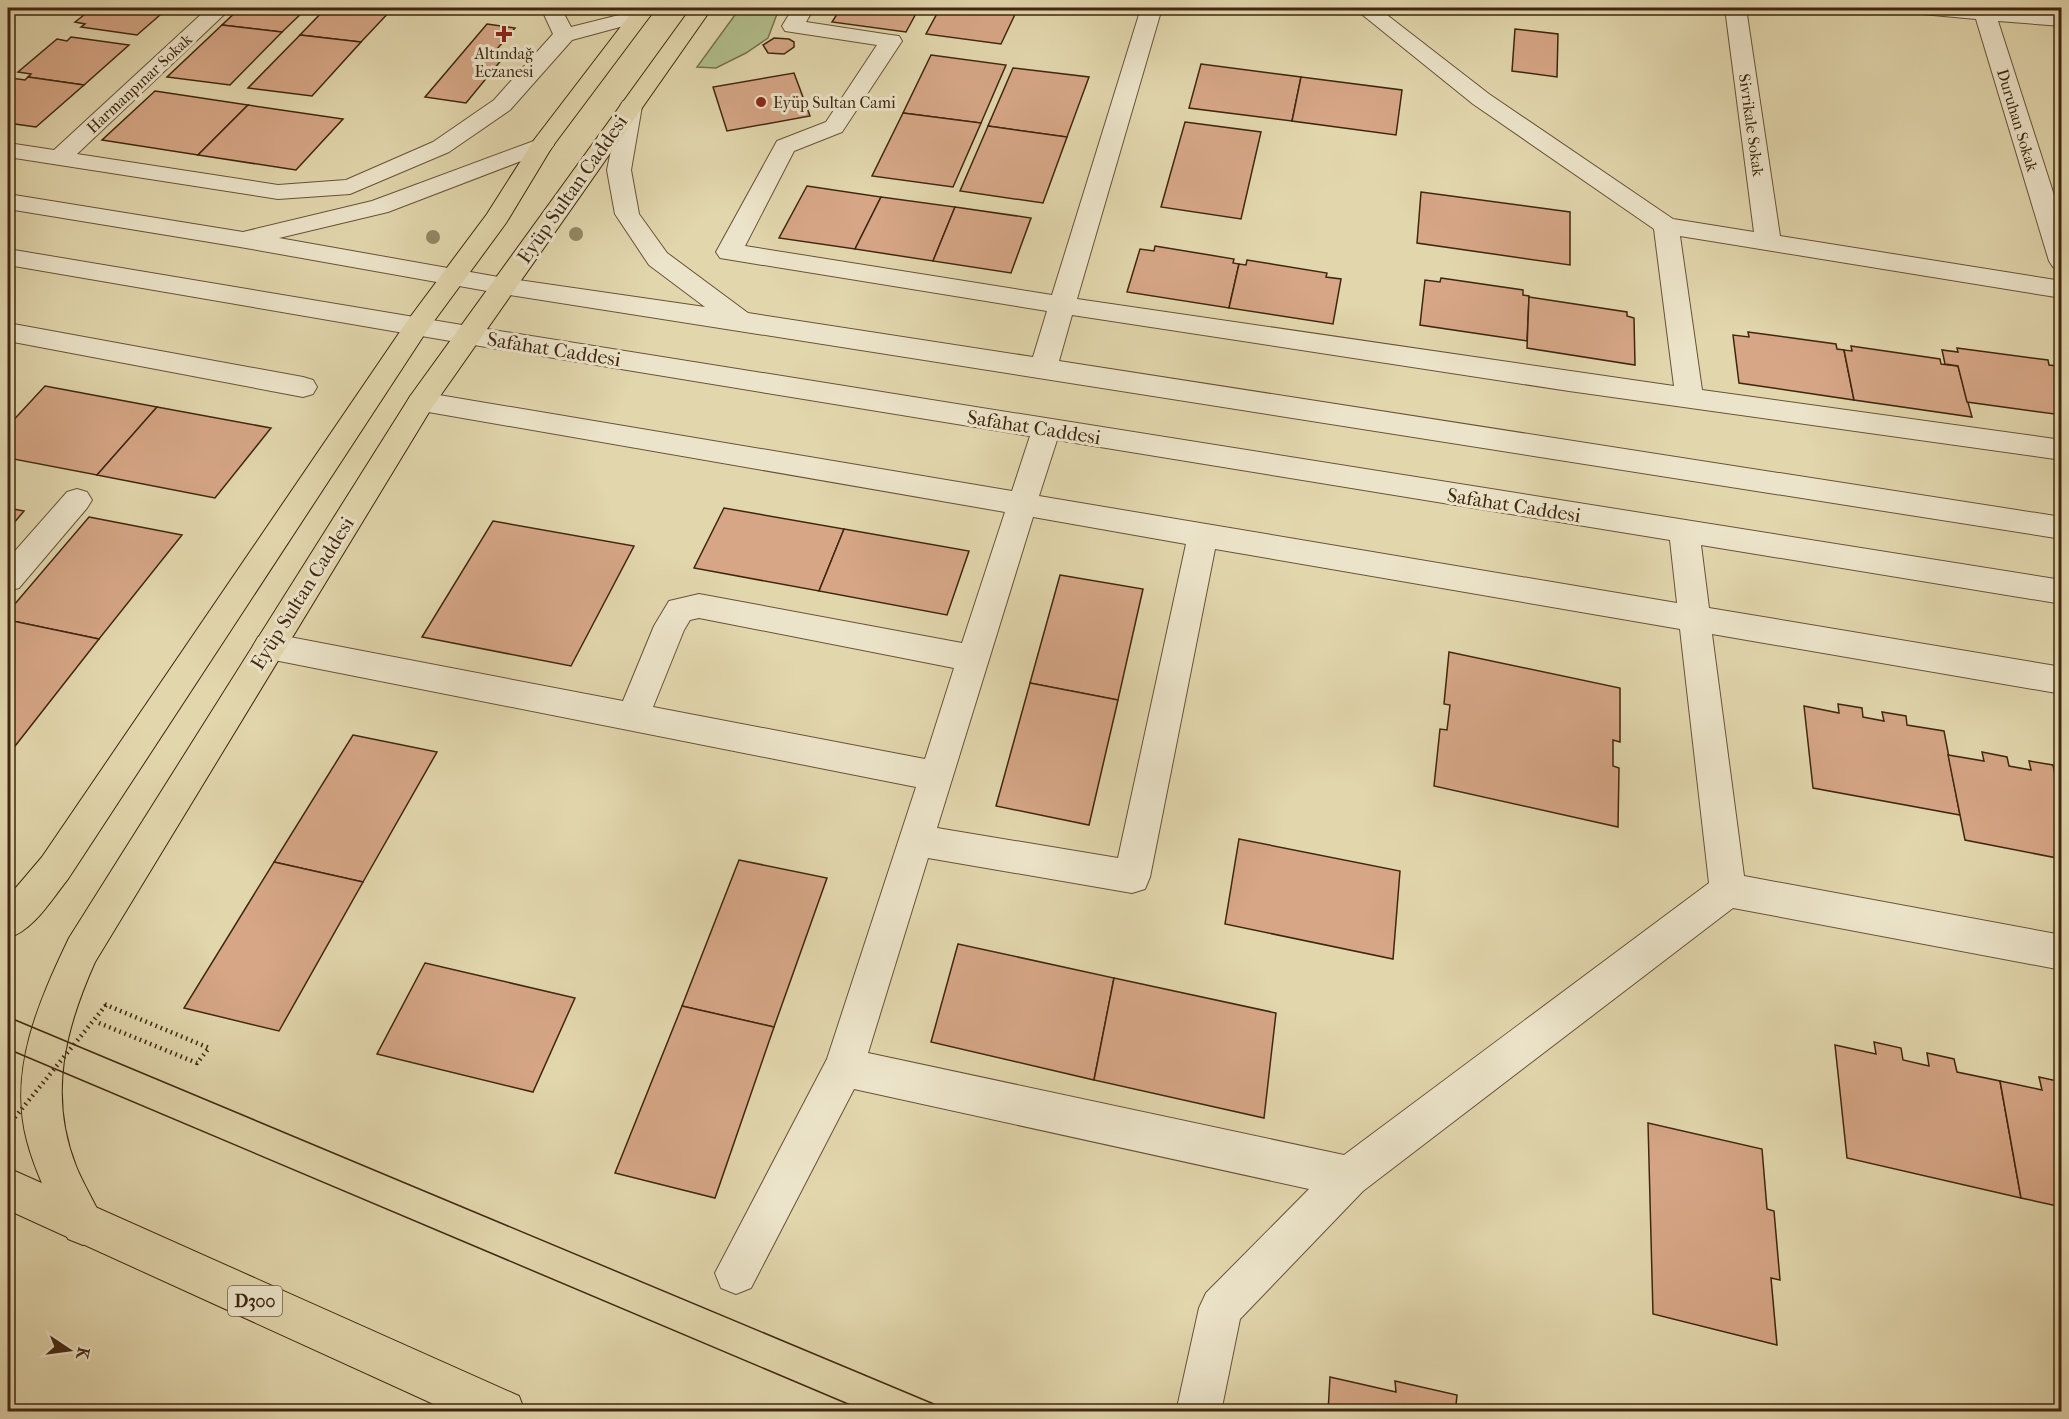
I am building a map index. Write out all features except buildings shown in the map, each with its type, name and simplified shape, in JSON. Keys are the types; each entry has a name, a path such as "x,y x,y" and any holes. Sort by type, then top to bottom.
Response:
{"main road":[{"name":"Eyüp Sultan Caddesi","path":"83,1224 56,1169 43,1125 39,1093 41,1062 47,1034 64,988 82,950 421,402 701,8"},
{"path":"8,921 30,899 55,868 417,326 456,277 497,218 542,145 642,12"},
{"name":"D300","path":"8,1189 503,1412"}],"street":[{"name":"Harmanpınar Sokak","path":"58,159 220,8"},
{"path":"551,8 564,34"},
{"path":"804,8 793,26 891,41 834,127 785,146 729,252 1062,305 1689,398 2061,450"},
{"path":"1044,368 1152,8"},
{"path":"1363,8 1481,99 1666,226 2061,290"},
{"name":"Sivrikale Sokak","path":"1736,8 1768,242"},
{"path":"1922,8 2061,20"},
{"path":"8,150 278,192 350,187 441,147 502,105 564,34 642,12"},
{"name":"Duruhan Sokak","path":"1985,13 2061,261"},
{"path":"631,106 619,171 627,214 657,259 740,321"},
{"path":"240,239 379,207 542,145"},
{"path":"8,202 240,239 504,286 1044,368 2061,528"},
{"path":"1666,226 1689,398"},
{"name":"Safahat Caddesi","path":"8,257 468,335 2061,592"},
{"path":"13,340 303,387"},
{"path":"421,402 2061,681"},
{"path":"736,1273 844,1067 1046,429"},
{"path":"8,579 77,500"},
{"path":"1684,532 1728,890"},
{"path":"916,840 1132,877 1203,534"},
{"path":"632,718 670,626 680,610 699,606 973,658"},
{"path":"269,646 936,777"},
{"path":"1198,1412 1221,1308 1349,1177 1728,890 2061,953"},
{"path":"844,1067 1349,1177"}],"path":[{"path":"8,1126 106,1005"},
{"path":"93,1021 197,1063 209,1048 132,1016"}],"green space":[{"path":"740,8 789,8 777,14 768,38 746,53 716,68 697,67"}],"tram line":[{"path":"8,1017 953,1412"},
{"path":"8,1049 867,1412"}],"place":[{"name":"Altındağ Eczanesi","path":"504,34"},
{"name":"Eyüp Sultan Cami","path":"761,102"}]}
